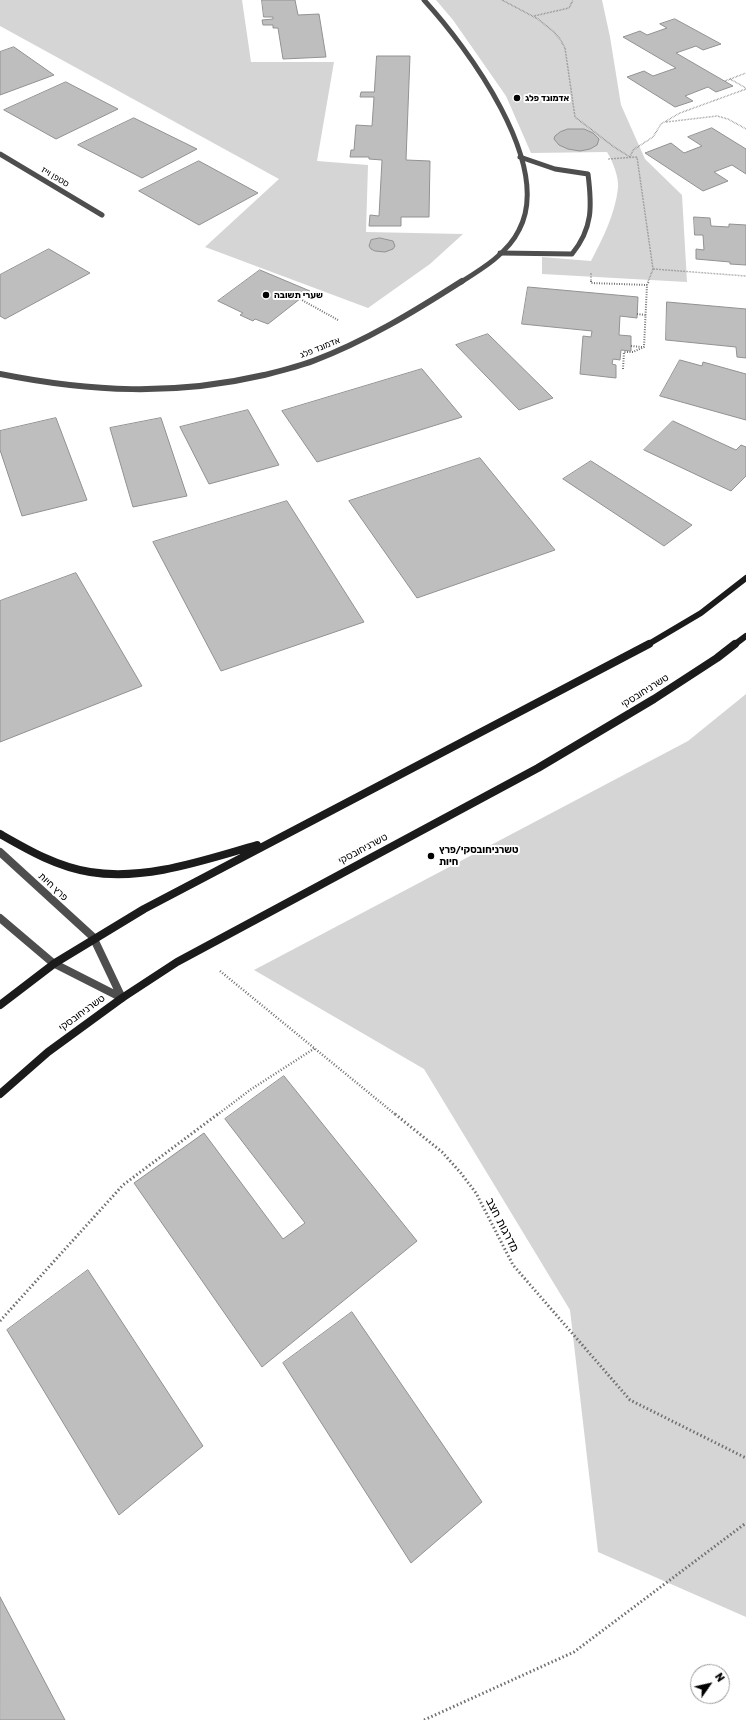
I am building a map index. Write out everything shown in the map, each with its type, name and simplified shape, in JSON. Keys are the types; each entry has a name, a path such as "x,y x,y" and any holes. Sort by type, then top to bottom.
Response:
{"street":[{"name":"אדמונד פלג","path":"0,374 31,381 74,387 154,391 198,388 263,376 318,360 347,346 458,284 512,243 524,220 527,207 527,188 511,126 492,90 442,21 424,0"},
{"name":"סטפן וייז","path":"0,154 102,214"},
{"path":"500,253 572,254 586,234 591,213 591,192 588,174 555,169 520,157"},
{"path":"0,1005 53,963 93,937 672,631 706,610 746,578"},
{"name":"טשרניחובסקי","path":"0,1094 48,1052 122,998 177,962 538,768 654,700 717,658 746,636"},
{"path":"0,834 23,848 69,867 91,873 117,874 146,872 191,863 271,842"},
{"name":"פרץ חיות","path":"0,852 93,937"},
{"path":"0,918 53,963 122,998"},
{"path":"93,937 122,998"}],"path":[{"path":"502,0 534,16 553,30 561,39 565,48 575,116 614,147 630,157"},
{"path":"534,16 546,12 558,12 570,8 574,0"},
{"path":"725,81 746,74"},
{"path":"730,79 746,89"},
{"path":"630,157 633,150 653,137 661,124 680,113 746,89"},
{"path":"666,122 678,122 690,118 718,116 746,129"},
{"path":"621,158 637,157 653,269 647,285 644,347"},
{"path":"653,269 746,276"},
{"path":"591,272 591,283 647,285"},
{"path":"300,299 309,303"},
{"path":"637,314 646,314"},
{"path":"631,346 644,347"},
{"path":"624,369 624,352 633,352 644,347"},
{"name":"מדרגות חצב","path":"244,991 442,1152 476,1193 513,1265 630,1400 746,1458"},
{"path":"0,1321 123,1185 250,1090 315,1048"},
{"path":"424,1720 574,1652 746,1524"}],"shaded area":[{"path":"0,0 242,0 251,62 334,62 317,161 368,165 366,232 463,234 430,264 368,308 205,247 279,179 0,26"},
{"path":"436,0 602,0 610,37 621,105 645,159 682,195 687,282 542,274 542,257 591,261 608,226 614,207 618,188 617,174 607,152 531,153 506,96 453,20"},
{"path":"746,694 746,1617 598,1552 570,1310 424,1069 254,970 688,741"}],"building":[{"path":"262,0 295,0 298,15 319,14 326,57 283,59 278,28 273,28 273,25 263,25 262,20 273,19 273,17 264,17"},
{"path":"675,19 721,44 703,50 696,46 676,53 733,86 716,92 708,87 685,96 693,101 675,107 627,77 644,71 653,76 676,68 623,37 640,31 647,35 667,28 660,24"},
{"path":"14,47 54,75 0,95 0,52"},
{"path":"377,56 410,56 406,160 430,161 429,217 401,217 401,226 369,226 370,215 379,216 382,160 369,159 369,157 350,157 351,150 354,150 356,125 372,126 374,97 360,97 361,92 374,92"},
{"path":"66,82 118,109 56,139 4,110"},
{"path":"134,118 197,149 142,178 78,145"},
{"path":"712,128 746,149 746,174 732,165 714,172 728,181 703,191 645,153 671,143 684,153 702,146 688,137"},
{"path":"568,129 584,129 593,133 599,139 597,145 590,149 580,151 568,149 559,145 554,139 555,136"},
{"path":"199,161 258,193 199,225 139,191"},
{"path":"694,217 710,218 711,226 729,227 729,224 746,225 746,265 696,259 696,249 704,250 703,235 695,235"},
{"path":"380,238 393,241 395,246 393,249 385,252 371,249 369,246 371,240"},
{"path":"49,249 90,273 5,319 0,316 0,275"},
{"name":"שערי תשובה","path":"260,270 310,291 268,324 255,319 253,321 240,315 243,313 218,301"},
{"path":"528,287 638,297 637,318 620,316 619,335 631,336 631,351 621,350 620,360 613,359 612,364 616,365 616,378 580,374 583,336 591,337 592,331 522,324"},
{"path":"667,302 746,309 746,358 737,357 736,347 666,340"},
{"path":"488,334 553,398 519,410 456,345"},
{"path":"680,360 702,366 703,362 746,374 746,420 660,396"},
{"path":"422,369 462,417 317,462 282,411"},
{"path":"248,410 279,465 209,484 180,427"},
{"path":"56,418 87,500 22,516 0,450 0,431"},
{"path":"161,418 187,496 133,507 110,428"},
{"path":"673,421 736,450 741,445 746,447 746,476 731,491 644,450"},
{"path":"480,458 555,550 417,598 349,501"},
{"path":"591,461 692,525 664,546 563,479"},
{"path":"287,501 364,622 221,671 153,542"},
{"path":"76,573 142,686 0,742 0,601"},
{"path":"284,1076 417,1241 262,1367 134,1183 204,1133 283,1239 305,1223 225,1119"},
{"path":"88,1270 203,1446 119,1515 7,1330"},
{"path":"352,1312 482,1502 411,1563 283,1363"},
{"path":"0,1597 65,1720 0,1720"}],"place":[{"name":"אדמונד פלג","path":"517,98"},
{"name":"שערי תשובה","path":"266,295"},
{"name":"טשרניחובסקי/פרץ חיות","path":"431,856"}]}
